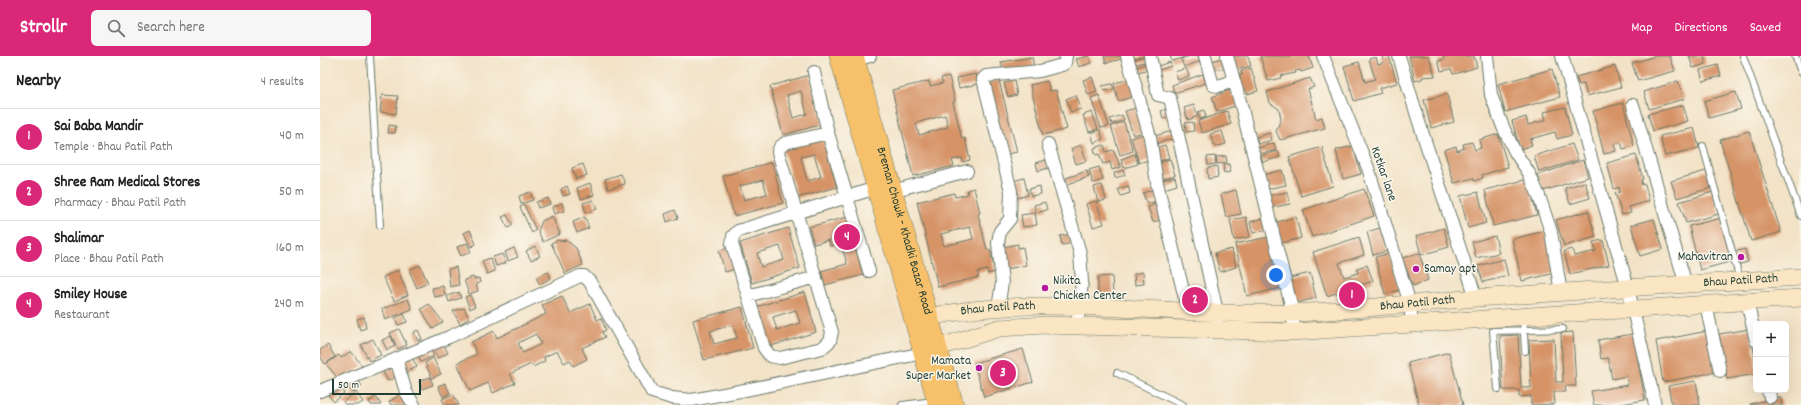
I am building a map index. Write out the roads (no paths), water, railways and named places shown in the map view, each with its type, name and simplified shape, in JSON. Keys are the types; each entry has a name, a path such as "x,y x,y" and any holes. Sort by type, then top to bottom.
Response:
{"main road":[{"name":"Breman Chowk - Khadki Bazar Road","path":"852,59 884,190 931,351 943,403"},
{"name":"Bhau Patil Path","path":"921,319 998,308 1042,306 1293,313 1476,298 1801,277"},
{"name":"Bhau Patil Path","path":"931,351 999,328 1044,325 1294,332 1412,324 1523,324 1633,308 1801,298"},
{"path":"1162,310 1162,328"}],"street":[{"path":"998,308 1002,283 998,243 1000,231 1010,219 1011,191 983,79 986,76 1040,71 1062,65 1065,63 1066,56"},
{"path":"1128,56 1150,137 1157,184 1188,311"},
{"path":"1150,56 1158,95 1170,98 1217,312 1218,330"},
{"path":"1205,56 1213,85 1218,86 1234,81"},
{"path":"1227,56 1293,313 1294,332"},
{"name":"Kotkar lane","path":"1323,56 1368,168 1410,304 1412,324"},
{"path":"1399,56 1476,298"},
{"path":"1486,56 1491,95 1503,127 1515,152 1529,173 1539,196 1551,232 1561,293"},
{"path":"1562,56 1628,288 1655,405"},
{"path":"814,72 828,133 869,271"},
{"path":"1633,105 1686,285"},
{"path":"828,133 785,144 779,149 796,213 832,332 830,341 822,348 780,358 770,356 764,348 732,244 733,236 738,231 796,213 847,197 967,172"},
{"path":"1048,144 1080,253 1082,282 1077,326"},
{"path":"320,391 396,359 580,276 584,276 590,282 652,392 672,398 692,400 931,351"},
{"path":"748,296 816,277"},
{"path":"1747,301 1753,328"},
{"path":"1706,304 1720,371"},
{"path":"396,359 406,392 414,405"}],"lane":[{"path":"370,56 380,225"},
{"path":"1743,56 1801,216"},
{"path":"1795,56 1801,72"},
{"path":"1703,146 1740,281"},
{"path":"1523,324 1525,351"},
{"path":"1498,390 1493,331 1523,324 1563,329"},
{"path":"1117,373 1183,405"},
{"path":"902,405 943,403"}],"place":[{"name":"Smiley House","path":"847,237"},
{"name":"Mahavitran","path":"1741,257"},
{"name":"Samay apt","path":"1416,269"},
{"name":"Nikita Chicken Center","path":"1045,288"},
{"name":"Sai Baba Mandir","path":"1352,295"},
{"name":"Shree Ram Medical Stores","path":"1195,300"},
{"name":"Mamata Super Market","path":"979,368"},
{"name":"Shalimar","path":"1003,373"}]}
